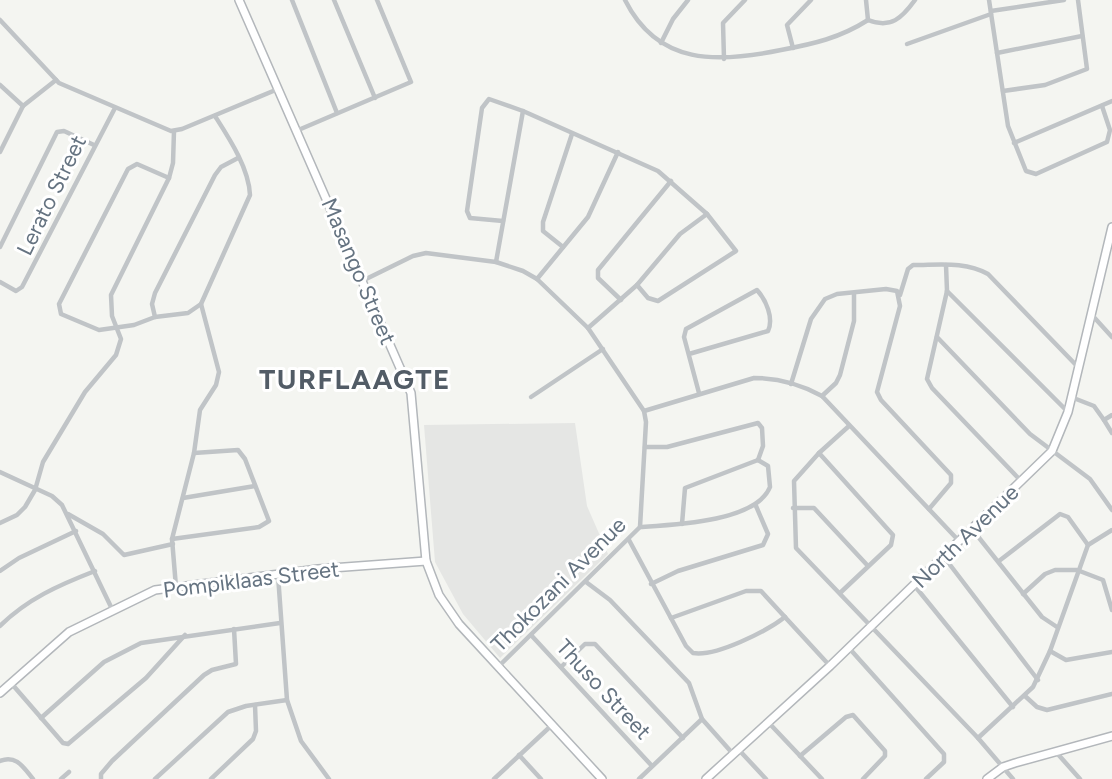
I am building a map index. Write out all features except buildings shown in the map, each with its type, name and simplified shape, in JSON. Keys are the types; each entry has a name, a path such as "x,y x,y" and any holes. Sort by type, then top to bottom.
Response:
{"street":[{"name":"Masango Street","path":"239,0 364,280 411,393 415,413 426,561 448,610 602,779"},
{"path":"292,0 337,113"},
{"path":"334,0 375,98"},
{"path":"296,131 407,85 411,80 376,0"},
{"path":"661,43 673,19 688,0"},
{"path":"724,59 723,23 745,0"},
{"path":"793,48 787,25 811,0"},
{"path":"866,0 868,21"},
{"path":"626,1 634,18 661,43 689,54 724,59 830,40 868,21 881,25 891,24 915,0"},
{"path":"989,0 1008,126 1026,171 1033,174 1104,144 1111,136 1102,106"},
{"path":"907,44 991,13 1064,0"},
{"path":"1003,91 1038,87 1085,71 1088,66 1078,0"},
{"path":"0,20 64,87 174,131 278,90"},
{"path":"997,52 1082,36"},
{"path":"0,152 23,106 56,80"},
{"path":"0,85 23,106"},
{"path":"503,221 470,218 467,212 482,108 489,99 523,111 658,171 707,214 736,250 658,301 648,298 637,285"},
{"path":"1014,143 1112,101"},
{"name":"Lerato Street","path":"0,282 13,289 21,289 115,108"},
{"path":"496,262 523,111"},
{"path":"169,178 137,164 128,169 59,304 61,314 99,330 118,328 155,317 192,312 201,304 249,198 246,177 215,116"},
{"path":"0,247 57,132 64,131 94,145"},
{"path":"0,523 22,511 35,490 43,462 85,392 116,355 121,339 111,310 114,287 169,178 173,162 174,131"},
{"path":"563,247 543,231 543,222 572,134"},
{"path":"537,279 588,216 618,153"},
{"path":"155,317 152,304 155,293 215,175 221,167 238,158"},
{"path":"621,300 598,278 598,270 671,181"},
{"path":"588,328 637,285 665,249 707,214"},
{"name":"North Avenue","path":"706,779 849,648 1052,451 1068,412 1077,366 1112,227"},
{"path":"364,280 420,254 496,262 524,271 537,279 588,328 644,411 754,378 767,378 791,384 822,396 959,541"},
{"path":"946,265 946,291 927,374 928,382 1022,482"},
{"path":"929,509 951,483 951,475 880,400 877,392 900,306 900,295 910,266 969,266 988,274 1077,366"},
{"path":"791,384 815,311 830,296 893,289 900,295"},
{"path":"689,354 768,331 771,323 762,296 757,290 689,325 684,337 699,393"},
{"path":"946,291 1068,412"},
{"path":"822,396 836,383 840,375 854,321 854,293"},
{"path":"176,586 172,541 194,453 200,410 216,385 219,372 201,304"},
{"path":"1090,313 1112,337"},
{"path":"937,337 1030,434 1090,479 1112,510"},
{"path":"531,397 541,393 603,348"},
{"path":"1071,397 1094,406 1112,433"},
{"name":"Thokozani Avenue","path":"498,667 640,527 645,447 644,411"},
{"path":"1104,420 1112,415"},
{"path":"645,447 667,447 758,423 762,428 763,446 758,459 686,488 682,524"},
{"path":"849,426 819,453 794,481 793,508 798,551 872,625 978,738 1013,779"},
{"path":"68,514 103,534 124,555 172,541 266,524 269,518 238,450 194,453"},
{"path":"819,453 893,535 891,545 840,593"},
{"path":"640,527 682,524 756,506 770,487 768,466 758,459"},
{"path":"0,472 58,501 68,514 112,609"},
{"path":"183,498 255,486"},
{"path":"651,584 678,571 763,545 768,534 756,506"},
{"path":"793,508 814,508 868,566"},
{"path":"999,561 1060,514 1068,516 1088,545"},
{"path":"972,529 1042,617 1056,627"},
{"path":"978,738 1025,696 1038,680 1088,545 1112,530"},
{"path":"0,571 19,558 76,531"},
{"path":"629,540 651,584 690,650 699,654 761,634 785,617"},
{"path":"944,557 1038,680"},
{"name":"Pompiklaas Street","path":"0,693 69,632 155,590 318,569 426,561"},
{"path":"1023,594 1050,571 1077,570 1103,580 1112,610"},
{"path":"0,626 34,597 95,572"},
{"path":"278,575 287,700 301,741 328,779"},
{"path":"586,582 610,600 689,683 702,719 766,779"},
{"path":"914,585 1013,707"},
{"path":"671,618 752,590 761,591 830,666"},
{"path":"41,718 116,654 141,643 280,623"},
{"path":"101,779 101,774 112,760 204,675 212,670 236,664 234,629"},
{"path":"11,682 63,743 71,743 146,678 185,635"},
{"name":"Thuso Street","path":"531,635 652,766"},
{"path":"561,667 585,644 595,644 682,738"},
{"path":"849,648 944,754 944,762 926,779"},
{"path":"1050,651 1066,660 1112,652"},
{"path":"1025,696 1037,707 1047,710 1112,694"},
{"path":"155,779 228,712 287,700"},
{"path":"211,779 253,739 256,731 255,705"},
{"path":"800,756 846,717 853,715 885,751 885,756 863,779"},
{"path":"639,779 702,719"},
{"path":"768,722 822,779"},
{"path":"494,779 553,724"},
{"path":"987,779 1003,767 1112,736"},
{"path":"1055,751 1080,779"},
{"path":"519,755 541,779"},
{"path":"0,761 6,758 16,760 33,779"},
{"path":"61,779 69,772"}],"shaded area":[{"path":"575,423 587,506 608,554 500,658 463,614 435,562 424,425"}],"district":[{"name":"TURFLAAGTE","path":"355,379"}]}
